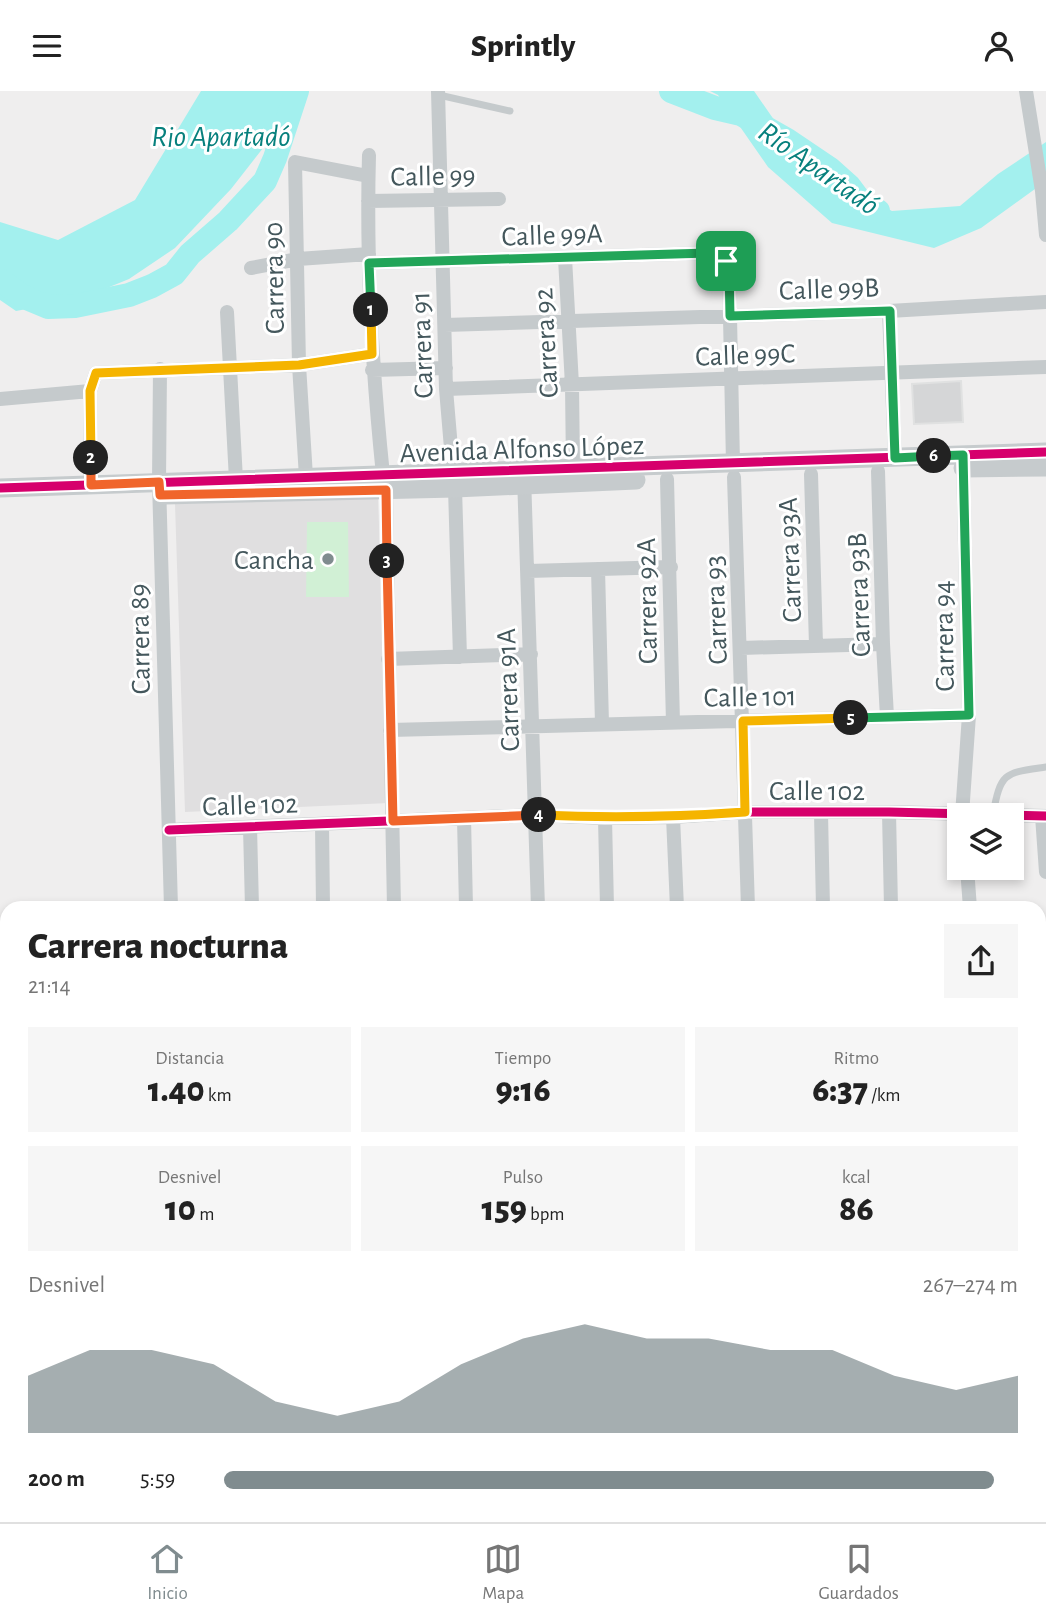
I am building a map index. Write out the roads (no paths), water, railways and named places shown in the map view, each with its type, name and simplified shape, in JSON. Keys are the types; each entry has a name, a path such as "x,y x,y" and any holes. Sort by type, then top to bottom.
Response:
{"street":[{"path":"1026,91 1046,235"},
{"name":"Carrera 91","path":"438,93 446,389 454,480 460,656"},
{"path":"369,155 372,370 384,482 394,901"},
{"name":"Carrera 90","path":"306,477 299,365 295,162 368,176"},
{"name":"Calle 99","path":"368,201 499,199"},
{"name":"Calle 99A","path":"251,268 298,259 443,261 708,253 722,257 729,268"},
{"name":"Carrera 92","path":"565,258 572,385 573,469"},
{"name":"Carrera 93","path":"729,268 748,901"},
{"name":"Calle 99B","path":"445,325 890,311 1046,302"},
{"path":"890,311 895,458"},
{"path":"227,312 236,480"},
{"path":"91,485 90,391 96,373 299,365 372,354"},
{"name":"Calle 99C","path":"446,389 1046,367"},
{"path":"372,370 446,368"},
{"name":"Carrera 89","path":"160,369 160,489 171,901"},
{"path":"0,399 90,391"},
{"name":"Avenida Alfonso López","path":"524,478 573,469 733,470 811,474 878,471 1046,452"},
{"name":"Avenida Alfonso López","path":"0,488 91,485 160,489 524,478 667,479 733,470 895,458 1046,467"},
{"name":"Carrera 94","path":"963,462 969,715 963,803"},
{"name":"Carrera 93B","path":"878,471 887,717"},
{"name":"Carrera 93A","path":"811,474 816,645"},
{"name":"Avenida Alfonso López","path":"0,501 160,489 236,480 306,477 384,482"},
{"name":"Carrera 91A","path":"524,478 538,901"},
{"name":"Carrera 92A","path":"667,479 673,723"},
{"path":"528,571 671,567"},
{"path":"598,569 602,724"},
{"path":"741,648 883,644"},
{"path":"388,659 531,653"},
{"name":"Calle 101","path":"390,730 969,715"},
{"name":"Calle 102","path":"169,830 536,815 605,818 745,812 947,814"},
{"path":"889,812 891,901"},
{"path":"821,813 823,901"},
{"name":"Calle 102","path":"1024,815 1044,816"},
{"path":"1044,816 1046,872"},
{"path":"673,817 677,901"},
{"path":"464,818 466,901"},
{"path":"605,818 607,901"},
{"path":"322,824 323,901"},
{"path":"250,827 252,901"},
{"path":"968,880 969,901"}],"lane":[{"path":"438,93 510,111"},
{"path":"996,803 1006,776 1016,771 1046,767"}],"water":[{"name":"Rio Apartadó","path":"201,91 293,91 267,143 231,189 175,248 129,279 80,299 16,311 0,300 0,222 58,240 135,200"},
{"path":"710,91 754,91 806,166 892,211 960,206 998,174 1046,142 1046,181 981,228 934,248 832,223 768,167 718,95"}],"waterway":[{"name":"Río Apartadó","path":"0,280 24,297 48,307 75,306 129,295 174,274 190,254 228,221 265,181 297,91"},
{"name":"Río Apartadó","path":"671,91 715,108 741,114 787,140 830,169 849,186 864,206 878,211"}],"place":[{"name":"Cancha","path":"328,559"}]}
